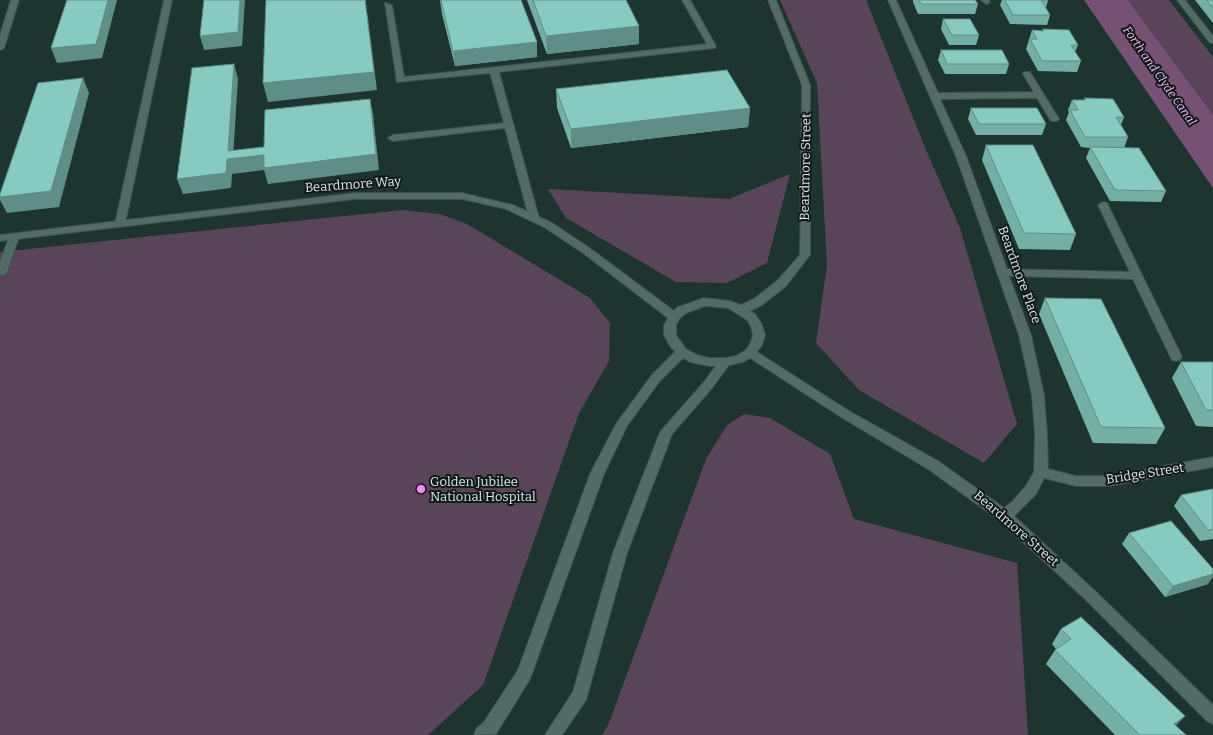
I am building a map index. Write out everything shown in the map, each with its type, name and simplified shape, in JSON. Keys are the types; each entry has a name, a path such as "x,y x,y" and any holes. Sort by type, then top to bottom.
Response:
{"street":[{"path":"0,48 15,0"},
{"path":"120,224 168,0"},
{"path":"388,5 400,80 712,46 686,0"},
{"name":"Beardmore Street","path":"741,310 758,302 782,283 805,255 806,85 772,0"},
{"name":"Beardmore Place","path":"892,0 960,156 1025,335 1038,395 1041,434 1040,472"},
{"path":"1181,0 1213,41"},
{"path":"494,70 534,218"},
{"path":"1028,74 1054,119"},
{"path":"935,96 1039,95"},
{"path":"394,138 509,125"},
{"name":"Beardmore Way","path":"0,238 354,196 418,194 462,196 509,207 548,225 588,250 674,317"},
{"path":"1103,205 1176,357"},
{"path":"2,272 14,237"},
{"path":"1002,272 1136,276"},
{"path":"704,302 730,305 751,317 757,326 759,335 756,345 750,353 739,359 725,362 709,362 694,359 682,352 674,344 670,334 670,325 674,317 682,310 704,302"},
{"path":"482,735 490,728 524,674 597,474 622,424 655,379 682,352"},
{"name":"Beardmore Street","path":"750,353 787,375 845,414 939,469 1004,516 1090,595 1213,716"},
{"path":"553,735 580,695 620,553 666,432 708,385 725,362"},
{"name":"Bridge Street","path":"1040,472 1076,481 1109,481 1213,462"},
{"path":"1004,516 1017,506 1032,490 1040,472"}],"shaded area":[{"path":"780,0 866,0 926,150 960,228 1017,424 984,463 859,390 816,343 827,265 817,83"},
{"path":"1128,0 1169,0 1213,57 1213,115"},
{"path":"790,174 767,263 727,283 676,282 566,218 548,189 729,199"},
{"name":"Golden Jubilee National Hospital","path":"402,210 440,214 467,224 590,298 610,323 609,361 579,413 483,685 428,735 0,735 0,252"},
{"path":"744,414 770,418 830,454 854,519 1017,563 1028,735 602,735 609,723 706,459 727,425"}],"water":[{"name":"Forth and Clyde Canal","path":"1084,0 1128,0 1213,115 1213,188"}],"building":[{"path":"67,0 108,0 96,44 51,48"},
{"path":"204,0 240,0 238,32 200,36"},
{"path":"266,0 365,0 374,72 263,83"},
{"path":"441,0 521,0 537,42 453,51"},
{"path":"533,0 626,0 639,26 546,36"},
{"path":"919,0 975,0 978,4 921,4"},
{"path":"1005,0 1041,0 1050,15 1013,15"},
{"path":"1207,0 1213,0 1213,8"},
{"path":"943,19 970,19 979,35 952,35"},
{"path":"1043,29 1069,30 1078,45 1071,45 1081,61 1042,61 1030,39 1037,39 1032,30 1044,31"},
{"path":"941,50 1002,50 1009,64 947,64"},
{"path":"234,64 228,151 264,147 265,110 370,99 376,154 264,168 264,155 227,159 226,173 177,179 192,68"},
{"path":"727,70 750,108 571,129 556,89"},
{"path":"83,78 51,191 0,197 38,83"},
{"path":"1085,98 1113,99 1124,117 1116,117 1128,137 1085,137 1070,110 1078,110 1072,100 1086,100"},
{"path":"971,108 1037,108 1046,124 979,124"},
{"path":"986,145 1033,145 1076,234 1024,233"},
{"path":"1090,147 1139,148 1166,191 1115,190"},
{"path":"1045,298 1101,299 1165,428 1101,427"},
{"path":"1181,362 1213,362 1213,410 1206,410"},
{"path":"1213,489 1213,529 1208,530 1181,495"},
{"path":"1171,521 1213,569 1213,574 1173,586 1129,533"},
{"path":"1081,617 1185,716 1174,724 1186,735 1140,735 1055,650 1071,639 1061,629"}],"place":[{"name":"Golden Jubilee National Hospital","path":"421,489"}]}
